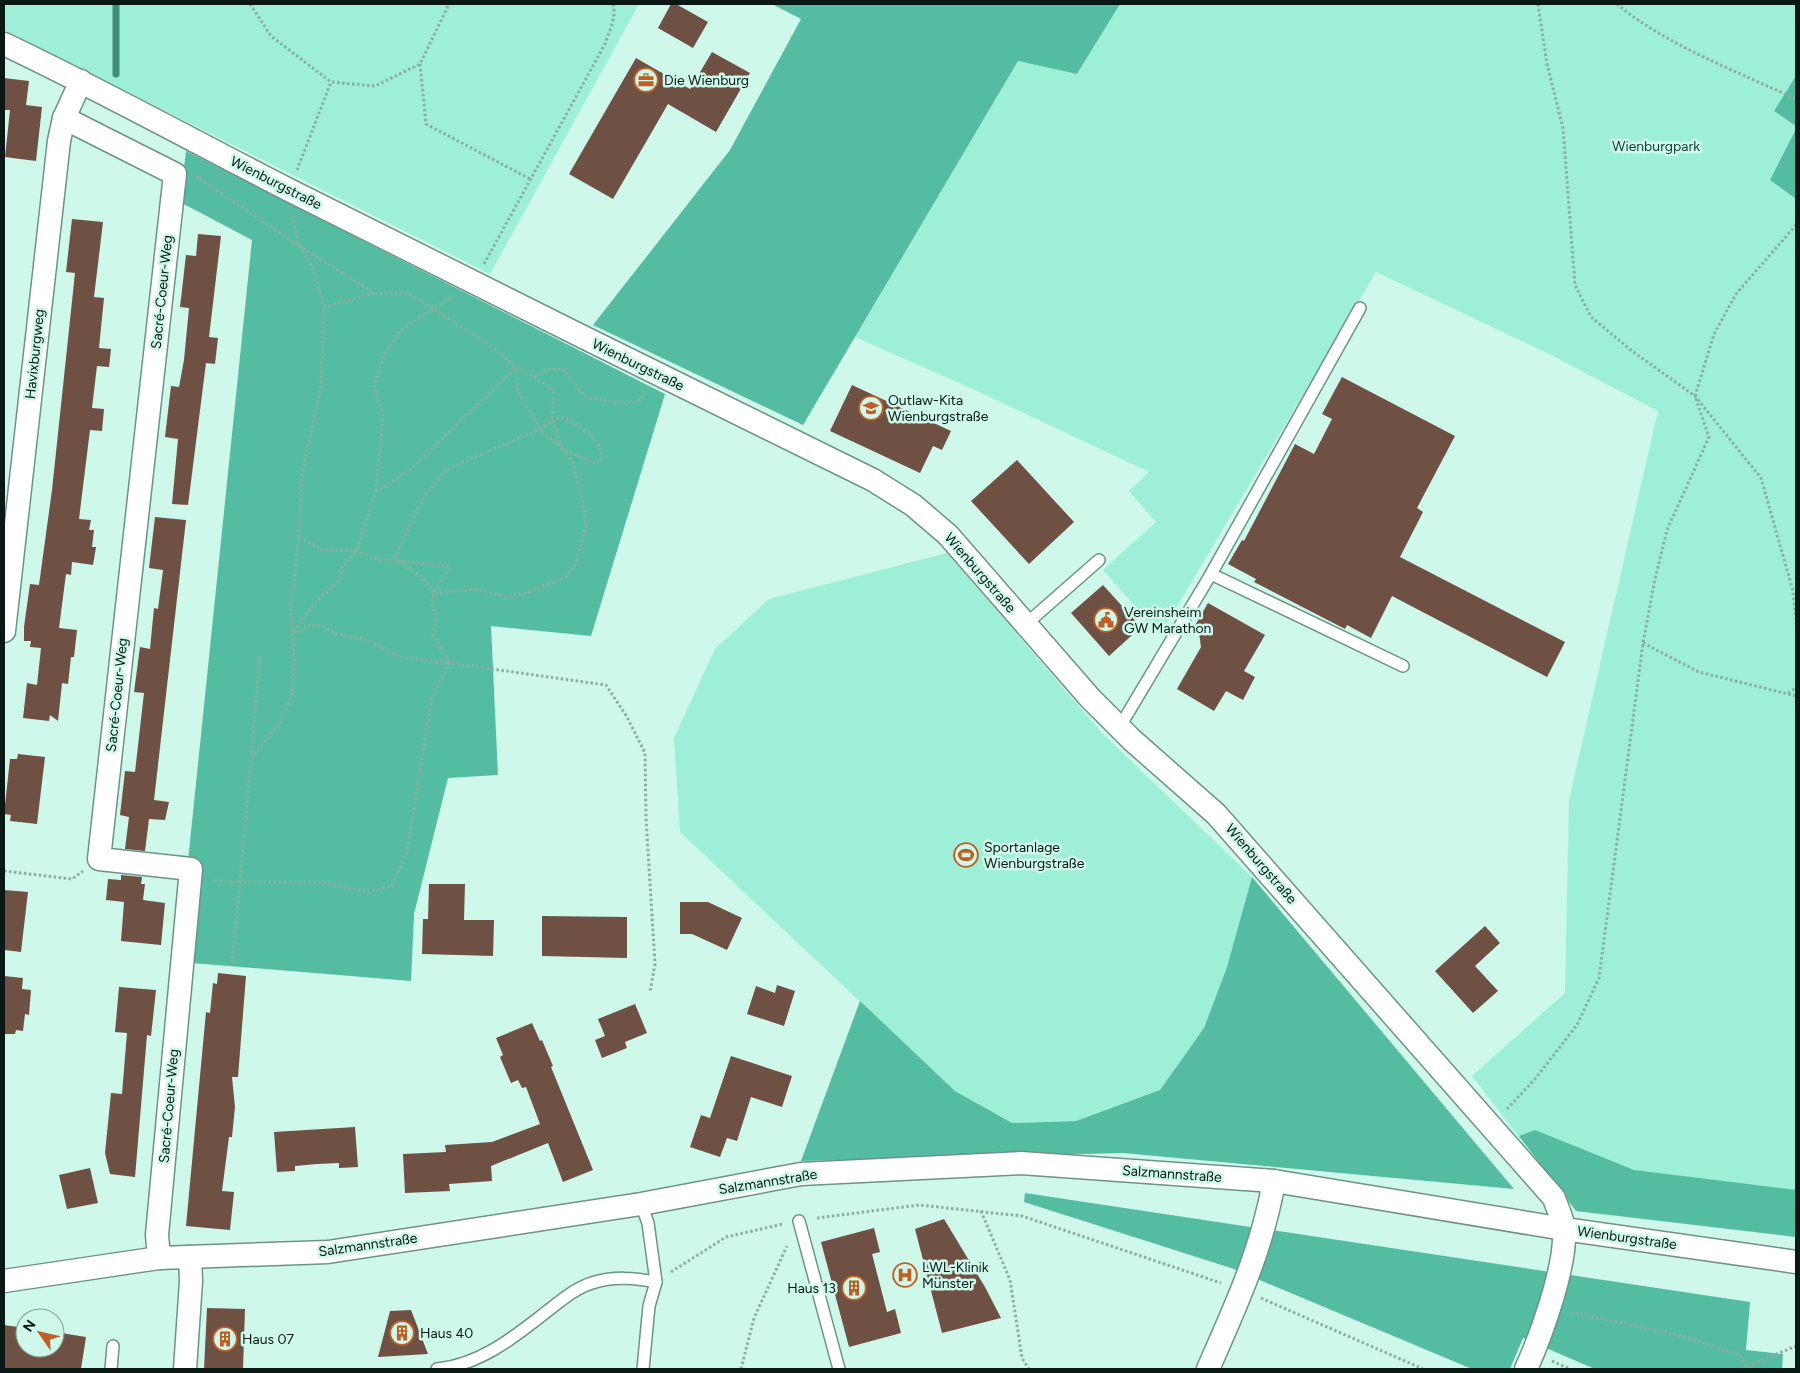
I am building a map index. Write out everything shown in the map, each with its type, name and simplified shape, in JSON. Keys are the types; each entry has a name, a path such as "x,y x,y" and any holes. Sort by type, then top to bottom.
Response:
{"street":[{"name":"Wienburgstraße","path":"4,44 81,81 289,190 660,376 873,480 913,505 948,535 1025,625 1119,728 1216,814 1554,1198 1564,1229 1796,1262"},
{"name":"Havixburgweg","path":"4,630 59,140 64,118 81,81"},
{"path":"64,118 174,174"},
{"name":"Sacré-Coeur-Weg","path":"99,859 174,174"},
{"path":"99,859 190,869 190,878"},
{"name":"Sacré-Coeur-Weg","path":"159,1258 157,1235 190,878"},
{"name":"Salzmannstraße","path":"4,1281 159,1258 328,1252 641,1204 801,1174 1020,1163 1274,1181 1564,1229"},
{"path":"1208,1369 1242,1291 1269,1215 1274,1181"},
{"path":"1526,1369 1563,1258 1564,1229"},
{"path":"185,1369 191,1281 190,1256"}],"lane":[{"path":"1119,728 1210,574 1360,308"},
{"path":"1025,625 1099,560"},
{"path":"1210,574 1404,666"},
{"path":"641,1204 648,1223 656,1282 649,1306 643,1369"},
{"path":"799,1221 839,1369"},
{"path":"437,1369 482,1356 513,1338 574,1291 592,1282 629,1277 656,1282"},
{"path":"112,1369 113,1346"}],"path":[{"path":"250,4 271,36 331,82 375,86 420,64"},
{"path":"450,4 420,64 426,124 530,179"},
{"path":"293,632 316,602 339,581 342,568 356,551 376,492 383,416 374,385 386,351 401,330 474,282 605,44 611,27 615,8 614,4"},
{"path":"1538,4 1547,64 1563,128 1575,285 1591,317 1632,351 1696,396 1761,478 1793,591 1796,620"},
{"path":"1617,4 1630,15 1686,47 1796,99"},
{"path":"289,190 331,82"},
{"path":"174,174 190,172 374,294"},
{"path":"1491,1126 1535,1079 1577,1025 1599,978 1654,579 1667,530 1709,437 1696,396 1714,334 1736,294 1796,225"},
{"path":"251,758 279,724 292,696 294,662 291,607 299,537 302,475 321,386 324,307 312,266 299,246"},
{"path":"324,307 374,294 408,293 488,343 516,367 535,377 554,391 552,420 563,449 596,464 601,460 600,447 574,422 563,417 552,420 540,428 447,469 423,498 395,556 398,561 422,577 434,593"},
{"path":"434,593 474,588 506,597 524,594 566,577 576,563 586,526 583,503 572,461 563,449 540,428 518,389 516,367"},
{"path":"376,492 412,468 516,367"},
{"path":"535,377 545,370 563,369 585,396 622,403 638,402 660,376"},
{"path":"299,537 322,550 356,551 378,559 450,566 434,593 432,602 436,619 434,635 449,663"},
{"path":"293,632 302,631 310,625 323,626 336,634 368,640 400,657 606,685 627,717 645,753 646,818 655,964 650,992"},
{"path":"1644,643 1699,672 1796,696"},
{"path":"232,963 260,656"},
{"path":"190,878 240,882 323,883 369,892 392,886 406,851 432,698 449,663"},
{"path":"1787,693 1796,688"},
{"path":"4,871 72,879 99,859"},
{"path":"656,1282 726,1237 799,1221 918,1205 981,1210 1022,1216 1242,1291 1423,1369"},
{"path":"981,1210 1010,1280 1022,1358 1029,1369"},
{"path":"741,1369 754,1318 799,1221"},
{"path":"1548,1307 1678,1335 1740,1355 1748,1368 1796,1346"}],"green space":[{"path":"4,4 639,4 490,274 4,30"},
{"path":"772,4 1120,4 1077,74 1018,61 803,425 593,325 730,150 801,19"},
{"name":"Wienburgpark","path":"1120,4 1796,4 1796,1237 1576,1211 1472,1076 1565,993 1569,800 1658,411 1549,354 1376,272 1160,635 1103,570 1156,522 1129,491 1149,472 975,390 855,337 1018,61 1077,74"},
{"path":"1796,76 1796,126 1774,111"},
{"path":"1796,129 1796,199 1770,180"},
{"path":"186,151 665,394 591,636 491,626 498,775 448,778 414,914 411,981 192,963 201,863 188,861 252,240 180,202"},
{"name":"Sportanlage Wienburgstraße","path":"947,553 1102,733 1252,877 1227,967 1204,1028 1160,1090 1076,1121 1012,1123 955,1091 680,832 674,738 715,649 769,599"},
{"path":"1252,877 1514,1189 1123,1153 801,1161 860,1001 955,1091 1012,1123 1076,1121 1160,1090 1204,1028 1227,967"},
{"path":"1535,1130 1634,1170 1796,1190 1796,1237 1576,1211 1519,1136"},
{"path":"1025,1193 1750,1302 1746,1350 1783,1354 1782,1369 1595,1369 1523,1338 1510,1369 1472,1369 1231,1268 1024,1202"}],"building":[{"path":"671,4 676,4 708,22 693,48 658,28"},
{"path":"712,52 750,73 716,132 668,104 613,199 569,174 636,58 690,89"},
{"path":"4,78 29,81 26,105 42,107 36,161 5,157 10,110 4,110"},
{"path":"72,219 103,222 94,297 104,298 99,348 111,349 109,367 97,366 92,408 104,409 102,431 90,430 79,519 91,520 89,530 94,530 92,547 96,547 93,565 72,562 71,575 66,574 59,628 77,630 74,657 71,657 68,684 62,683 58,721 50,715 49,721 23,718 27,683 37,685 41,648 30,647 31,641 24,641 24,627 30,584 39,585 52,490 75,273 66,272"},
{"path":"198,234 221,236 209,337 218,338 215,364 206,363 188,505 172,504 178,439 165,437 171,386 179,387 184,360 189,308 180,307 186,255 196,256"},
{"path":"1342,377 1455,436 1417,508 1423,512 1400,557 1565,642 1547,677 1392,596 1371,638 1347,625 1345,629 1254,582 1256,579 1228,564 1242,540 1244,541 1295,444 1314,454 1332,419 1322,414"},
{"name":"Outlaw-Kita Wienburgstraße","path":"852,385 951,431 942,450 933,446 920,473 830,431"},
{"path":"1017,460 1074,522 1029,564 971,501"},
{"path":"155,517 186,520 154,800 169,802 165,820 149,819 145,851 125,849 129,817 120,815 125,771 135,772 144,693 134,692 140,647 150,649 154,608 158,609 163,570 149,568"},
{"name":"Vereinsheim GW Marathon","path":"1103,585 1141,627 1109,656 1071,613"},
{"path":"1208,603 1265,635 1244,671 1255,677 1243,700 1226,691 1214,711 1177,689 1201,647 1199,633 1193,629"},
{"path":"18,754 45,757 37,824 10,821 11,815 4,814 10,759 17,759"},
{"path":"121,875 142,877 141,884 145,884 143,900 165,903 161,945 121,941 124,902 106,900 108,879 121,880"},
{"path":"429,884 465,884 464,920 494,920 493,956 422,954 423,919 428,919"},
{"path":"4,890 28,892 21,952 4,950"},
{"path":"680,902 708,902 742,918 727,950 692,934 680,934"},
{"path":"542,916 627,917 627,958 542,956"},
{"path":"1485,926 1500,943 1475,966 1498,991 1473,1013 1435,971"},
{"path":"218,973 246,976 238,1077 232,1077 235,1107 232,1137 229,1137 222,1191 234,1192 230,1230 186,1226 206,1012 210,1013 213,983 217,984"},
{"path":"4,976 23,978 22,989 31,990 29,1015 25,1014 23,1031 16,1030 15,1034 4,1034"},
{"path":"777,985 795,991 784,1026 747,1014 756,986 775,993"},
{"path":"119,987 156,990 151,1036 147,1035 135,1177 110,1174 105,1153 111,1093 122,1094 127,1033 115,1032"},
{"path":"635,1004 647,1033 625,1042 627,1048 602,1058 595,1040 605,1036 598,1019"},
{"path":"532,1023 540,1041 542,1040 553,1066 551,1067 593,1170 563,1182 548,1143 491,1166 492,1181 449,1184 450,1191 405,1193 403,1154 446,1152 445,1145 492,1142 540,1124 526,1087 522,1088 518,1080 511,1083 500,1057 503,1055 496,1038"},
{"path":"731,1056 792,1076 782,1107 751,1097 737,1141 727,1138 720,1157 690,1147 701,1115 710,1118"},
{"path":"355,1127 358,1167 339,1168 339,1163 317,1164 295,1166 295,1171 277,1172 274,1132"},
{"path":"90,1168 98,1203 67,1209 59,1175"},
{"path":"944,1219 985,1287 1001,1318 942,1333 915,1229"},
{"name":"Haus 13","path":"874,1228 880,1252 872,1254 887,1312 895,1309 901,1333 849,1347 821,1242"},
{"name":"Haus 07","path":"207,1308 245,1309 243,1369 204,1369"},
{"name":"Haus 40","path":"411,1310 428,1354 378,1357 390,1311"},
{"path":"4,1325 15,1327 15,1358 65,1358 65,1334 86,1337 81,1369 4,1369"}],"waterway":[{"path":"116,4 116,74"}],"place":[{"name":"Die Wienburg","path":"646,80"},
{"name":"Outlaw-Kita Wienburgstraße","path":"871,408"},
{"name":"Vereinsheim GW Marathon","path":"1106,620"},
{"name":"Sportanlage Wienburgstraße","path":"966,855"},
{"name":"LWL-Klinik Münster","path":"905,1275"},
{"name":"Haus 13","path":"854,1288"},
{"name":"Haus 40","path":"402,1333"},
{"name":"Haus 07","path":"225,1339"}]}
